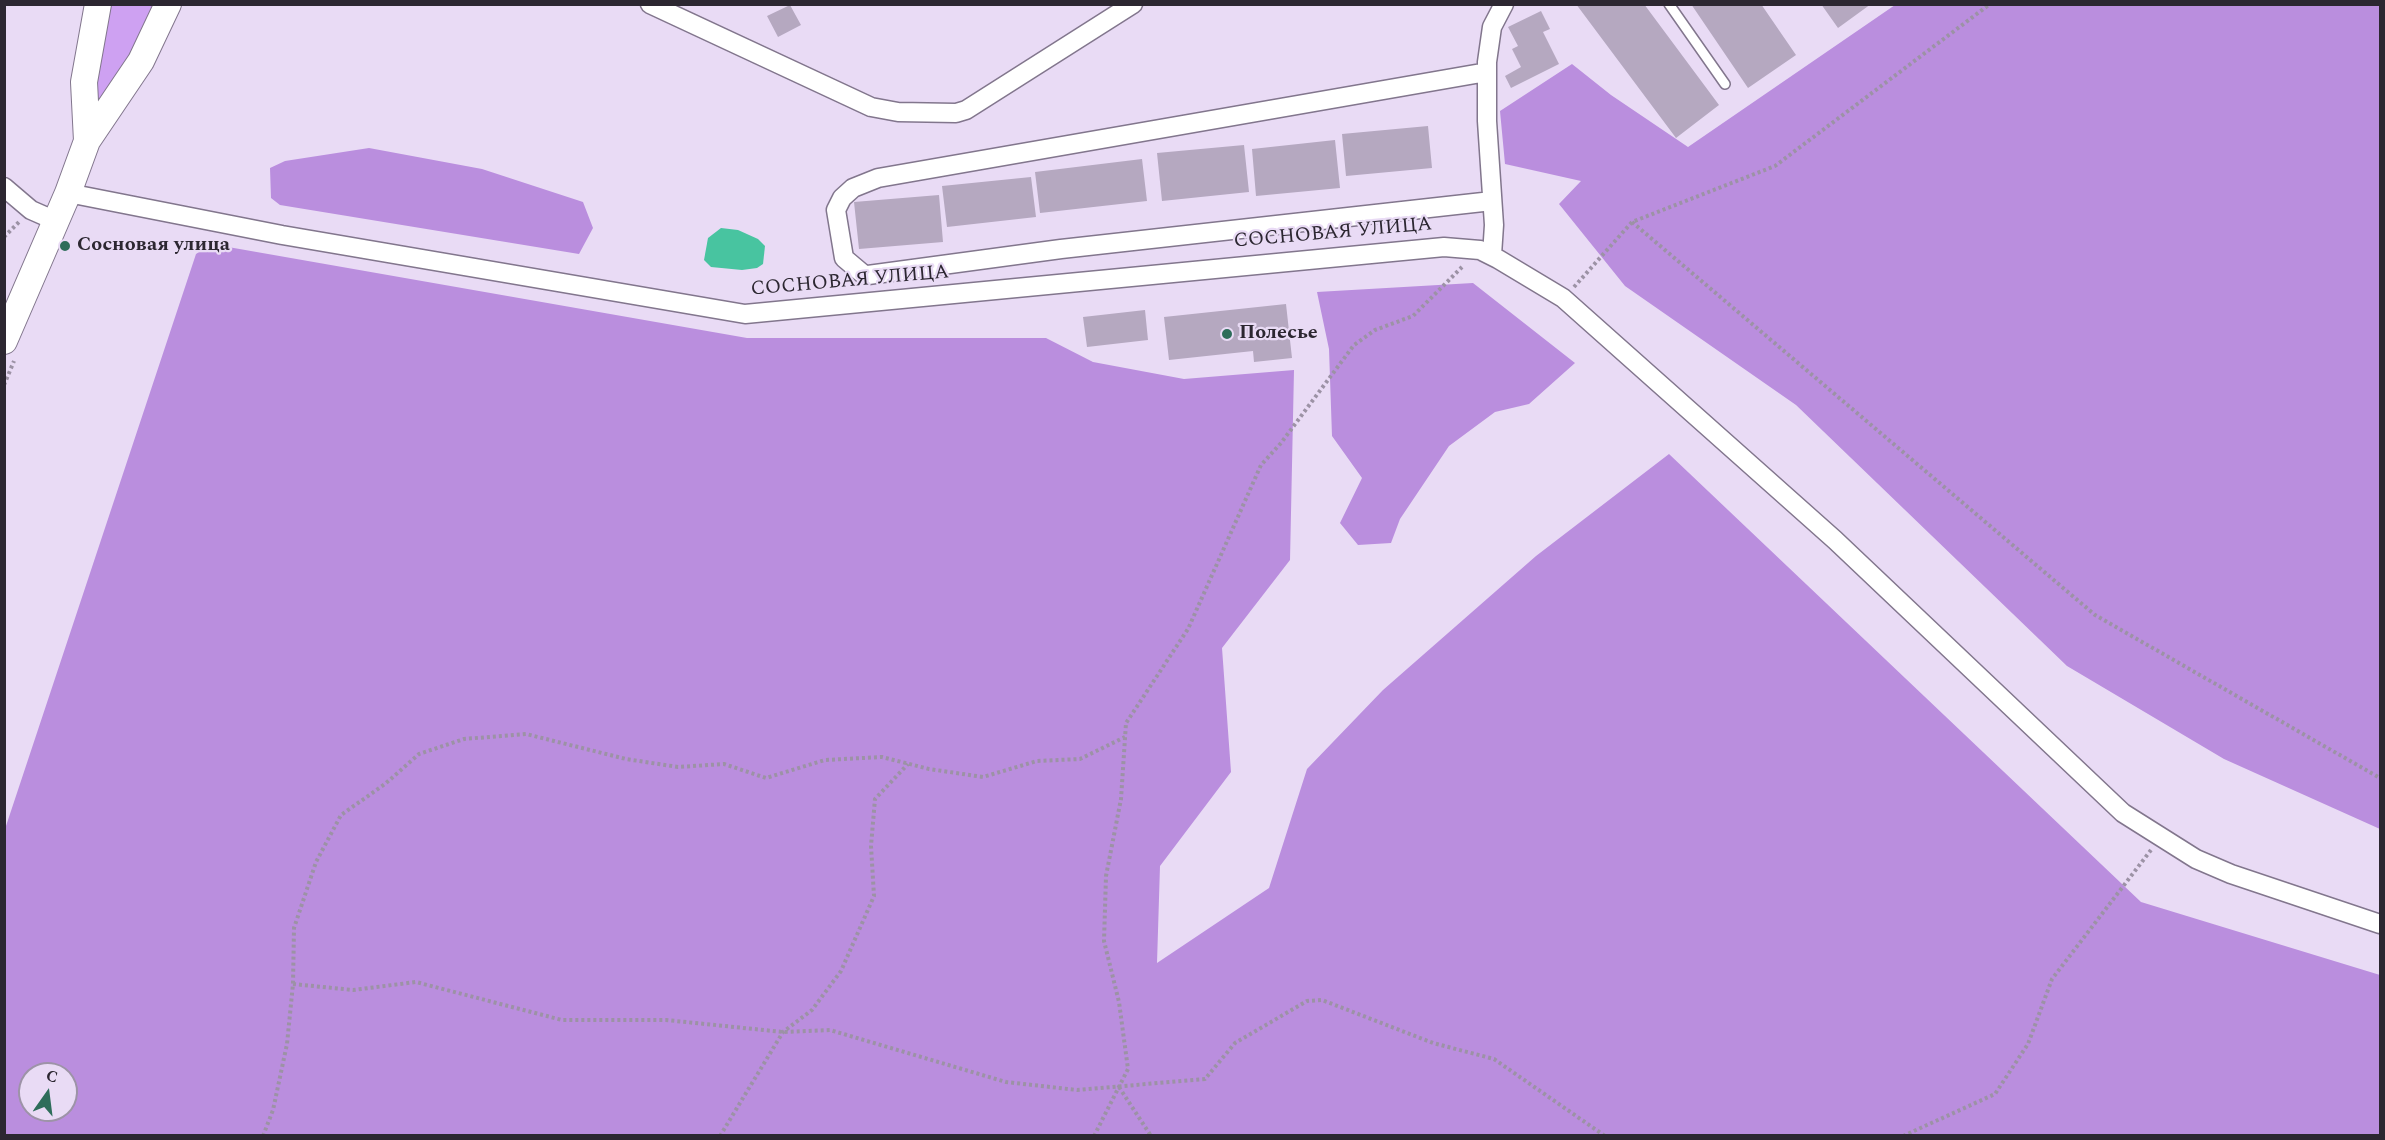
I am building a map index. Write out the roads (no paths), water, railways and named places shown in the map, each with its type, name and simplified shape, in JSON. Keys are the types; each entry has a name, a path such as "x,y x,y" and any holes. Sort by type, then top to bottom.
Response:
{"main road":[{"path":"87,141 84,82 98,4"},
{"path":"4,341 68,193 87,141 141,61 168,4"}],"street":[{"path":"651,4 871,107 898,112 956,113 966,110 1133,4"},
{"path":"1504,4 1492,27 1487,72 1486,121 1492,201 1490,255 1563,298 1835,540 2123,813 2196,859 2231,874 2380,924"},
{"path":"1487,72 878,178 853,188 842,198 836,210 844,258 863,274 868,274 1061,249 1492,201"},
{"path":"4,187 31,210 56,221"},
{"name":"СОСНОВАЯ УЛИЦА","path":"68,193 282,235 745,314 1444,246 1490,255"}],"lane":[{"path":"1669,4 1725,84"}],"place":[{"name":"Сосновая улица","path":"65,246"},
{"name":"Полесье","path":"1227,334"}]}
